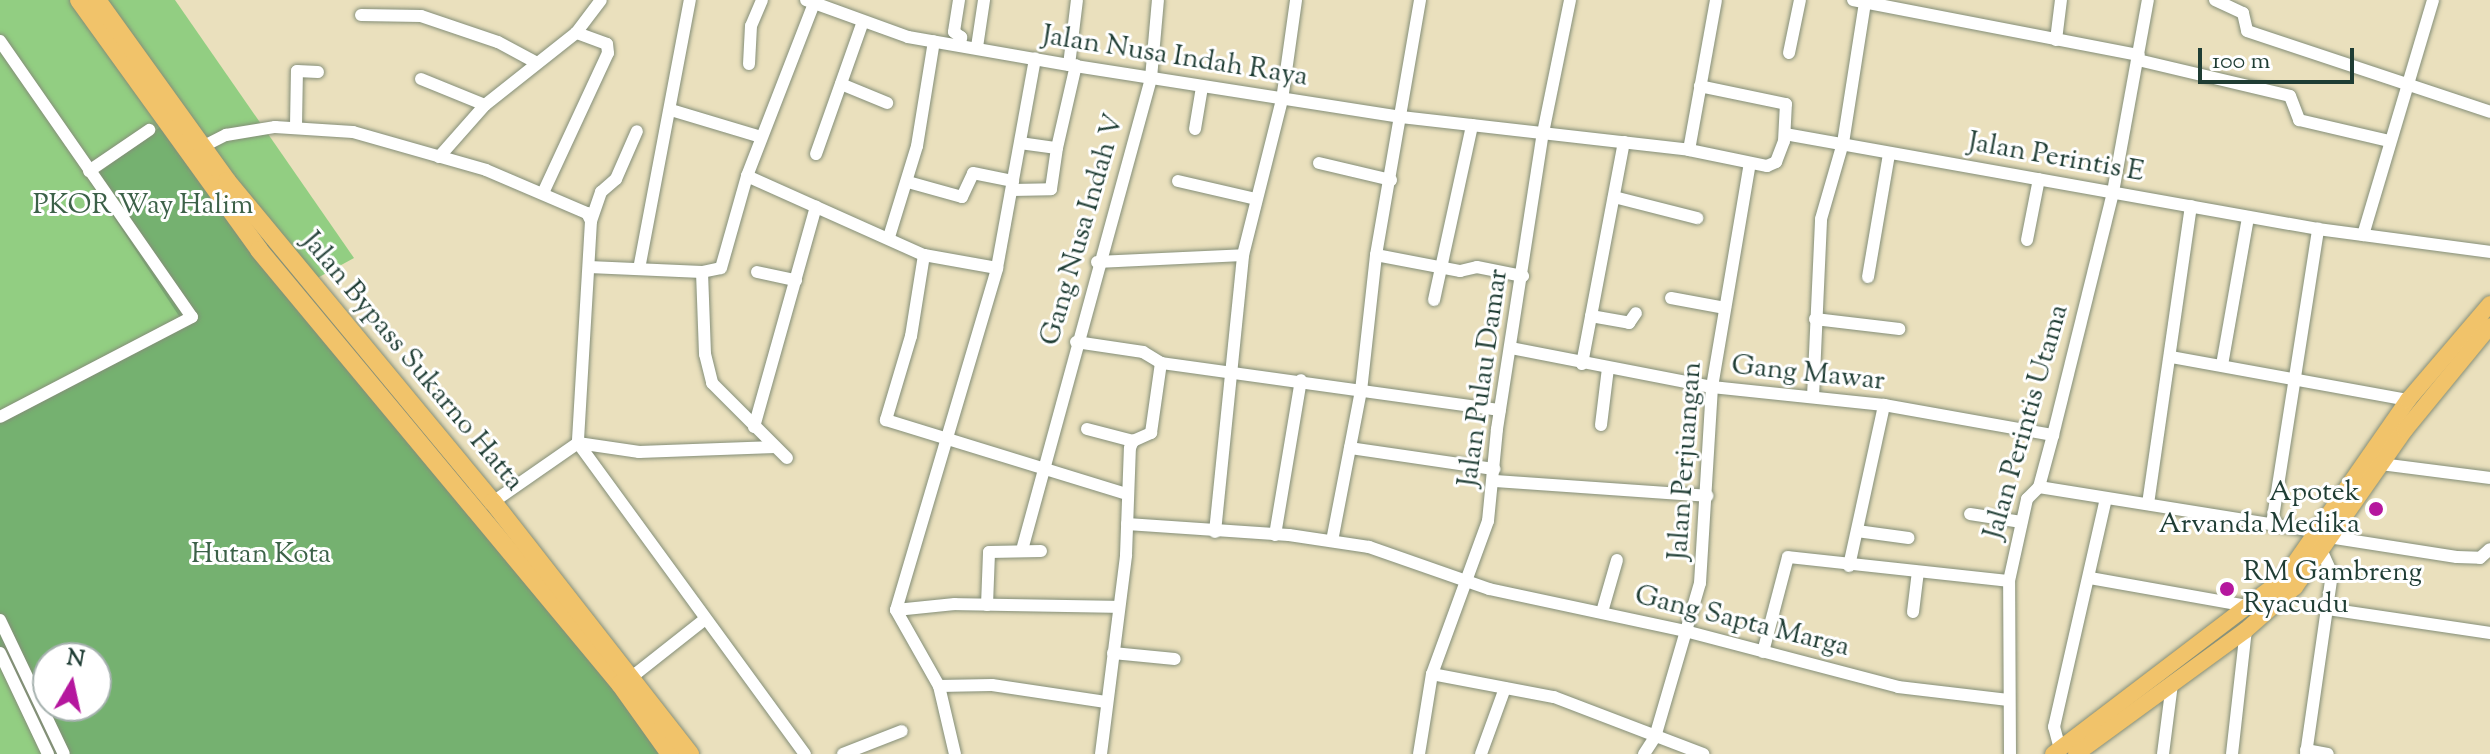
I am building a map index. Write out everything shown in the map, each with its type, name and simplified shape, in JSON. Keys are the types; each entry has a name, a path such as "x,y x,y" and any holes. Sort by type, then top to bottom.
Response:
{"highway":[{"name":"Jalan Bypass Sukarno Hatta","path":"79,0 259,250 633,676 690,754"},
{"name":"Jalan Bypass Sukarno Hatta","path":"97,0 202,147 493,502 519,548 670,754"}],"main road":[{"path":"2063,752 2172,684 2246,630 2295,587 2323,554 2328,535 2408,400 2490,304"},
{"path":"2063,752 2252,607 2328,535 2490,326"}],"street":[{"path":"439,157 485,105 576,33 601,0"},
{"path":"639,269 690,0"},
{"path":"749,64 751,26 762,0"},
{"path":"959,0 954,32 961,37 960,45"},
{"path":"977,47 984,0"},
{"path":"908,182 962,197 973,173 1012,186 1051,189 1072,65 1077,0"},
{"name":"Gang Nusa Indah V","path":"1022,550 1097,262 1151,78 1158,0"},
{"path":"1215,532 1243,255 1282,100 1296,0"},
{"path":"1332,541 1361,391 1376,255 1420,0"},
{"name":"Jalan Pulau Damar","path":"1419,754 1432,674 1481,550 1543,133 1570,0"},
{"path":"1689,150 1716,0"},
{"path":"1789,53 1800,0"},
{"path":"2056,40 2061,0"},
{"name":"Jalan Perintis Utama","path":"2010,754 2009,581 2027,499 2039,487 2053,435 2113,192 2148,0"},
{"path":"2215,0 2244,14"},
{"path":"2249,0 2244,14 2247,31 2407,81 2490,112"},
{"path":"2363,235 2433,0"},
{"path":"589,267 709,272 721,268 747,176 810,1"},
{"name":"Jalan Nusa Indah Raya","path":"810,1 862,24 934,41 1401,117 1689,150 1772,165 1785,134"},
{"path":"1813,397 1821,219 1843,143 1859,1 1894,4 2139,58 2290,96 2299,120 2389,141"},
{"path":"361,15 421,16 498,42 537,63"},
{"path":"816,154 862,24"},
{"path":"543,193 608,53 607,44 576,33"},
{"path":"0,41 192,317 0,417"},
{"path":"889,237 908,182 934,41"},
{"path":"955,754 939,686 896,610 997,268 1035,58"},
{"path":"296,126 296,74 318,72"},
{"path":"421,79 485,105"},
{"path":"841,84 887,103"},
{"path":"1700,86 1786,104 1785,134"},
{"path":"1195,129 1202,87"},
{"path":"671,110 761,137"},
{"path":"1434,300 1472,125"},
{"path":"202,147 242,131 296,126 353,132 439,157 543,193 579,207 591,221"},
{"path":"89,171 149,130"},
{"path":"637,131 616,179 601,192 591,221 578,443 704,620 805,754"},
{"name":"Jalan Perintis E","path":"1785,134 2318,229 2490,252"},
{"path":"1582,364 1624,142"},
{"path":"1020,143 1057,148"},
{"path":"1868,277 1889,154"},
{"path":"1319,163 1391,180"},
{"name":"Jalan Perjuangan","path":"1644,754 1655,737 1689,632 1700,583 1712,387 1750,163"},
{"path":"747,176 924,255 997,268"},
{"path":"2027,240 2039,179"},
{"path":"1178,181 1256,199"},
{"path":"1614,197 1697,218"},
{"path":"2148,504 2191,206"},
{"path":"754,427 816,207"},
{"path":"2222,365 2248,217"},
{"path":"2272,524 2318,229"},
{"path":"924,255 911,336 886,420 1042,472 1127,494"},
{"path":"1097,262 1243,255"},
{"path":"1376,255 1460,271 1477,267 1523,276"},
{"path":"709,272 706,370 722,395 787,458"},
{"path":"757,272 796,280"},
{"path":"1671,298 1725,308"},
{"path":"1591,316 1629,323 1636,313"},
{"path":"1815,319 1899,329"},
{"path":"1076,342 1143,352 1161,363 1500,410"},
{"name":"Gang Mawar","path":"1511,348 1712,387 1884,405 2053,435"},
{"path":"2171,357 2296,377 2408,400"},
{"path":"1087,429 1133,441 1151,433 1161,363"},
{"path":"1601,425 1608,368"},
{"path":"1275,535 1301,380"},
{"path":"1849,566 1884,405"},
{"path":"1101,754 1119,607 1133,441"},
{"path":"493,502 578,443 639,452 775,447"},
{"path":"1350,448 1494,475 1707,496"},
{"path":"2381,464 2490,478"},
{"path":"2039,487 2469,558 2490,549"},
{"path":"2063,752 2054,727 2106,499"},
{"path":"1970,514 2021,522"},
{"name":"Gang Sapta Marga","path":"1127,524 1332,541 1413,561 1466,582 1689,632 1898,687 2008,700"},
{"path":"1857,531 1909,538"},
{"path":"987,605 989,552 1041,551"},
{"path":"2323,554 2332,574 2306,752 2328,754"},
{"path":"1763,652 1788,557 1918,574 2009,581"},
{"path":"1602,612 1617,560"},
{"path":"1913,612 1918,574"},
{"path":"2090,578 2252,607"},
{"path":"896,610 987,605 1119,607"},
{"path":"2328,609 2490,633"},
{"path":"0,620 64,754"},
{"path":"633,676 704,620"},
{"path":"2232,754 2246,630"},
{"path":"686,636 717,637"},
{"path":"0,653 48,754"},
{"path":"1113,653 1175,659"},
{"path":"1432,674 1554,697 1703,754"},
{"path":"2163,754 2172,684"},
{"path":"939,686 992,685 1106,702"},
{"path":"1481,754 1505,688"},
{"path":"843,754 902,731"}],"green space":[{"name":"PKOR Way Halim","path":"0,0 175,0 354,258 0,451"},
{"name":"Hutan Kota","path":"160,127 669,754 53,754 37,722 112,722 112,642 32,642 32,712 0,648 0,416 181,319 89,180"},
{"path":"0,648 32,712 32,722 37,722 53,754 0,754"}],"place":[{"name":"Apotek Arvanda Medika","path":"2376,509"},
{"name":"RM Gambreng Ryacudu","path":"2227,589"}]}
